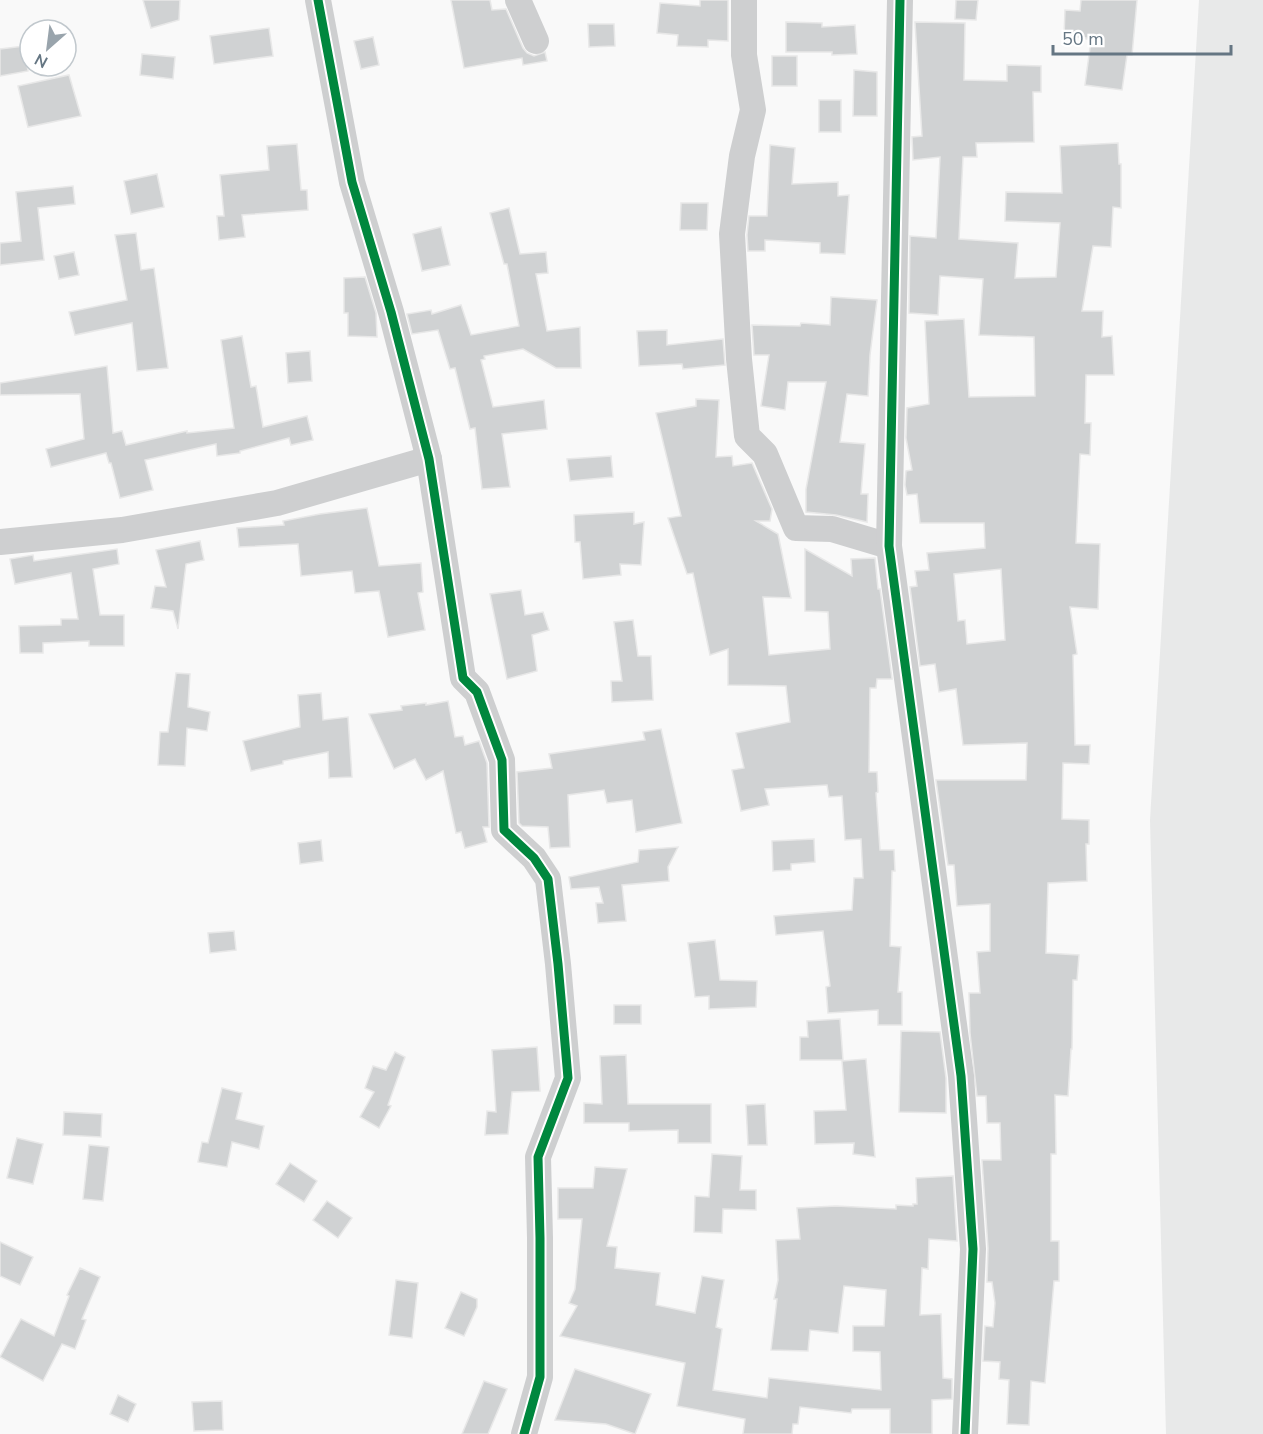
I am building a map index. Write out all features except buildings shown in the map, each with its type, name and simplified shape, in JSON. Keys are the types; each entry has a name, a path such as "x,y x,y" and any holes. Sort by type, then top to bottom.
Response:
{"street":[{"path":"318,0 352,182 391,312 429,459 463,678 477,692 502,760 504,830 534,858 548,879 568,1078 538,1157 540,1377 524,1434"},
{"path":"518,0 536,41"},
{"path":"744,0 744,55 753,110 742,156 732,234 739,359 747,436 765,454 796,528 832,529 889,546"},
{"path":"900,0 889,546 961,1076 973,1249 965,1434"},
{"path":"0,542 122,530 277,503 429,459"}],"shaded area":[{"path":"1199,0 1263,0 1263,1434 1166,1434 1150,820"}],"cycle path":[{"path":"318,0 352,182 391,312 429,459 463,678 477,692 502,760 504,830 534,858 548,879 568,1078 538,1157 540,1377 524,1434"},
{"path":"900,0 889,546 961,1076 973,1249 965,1434"}]}
